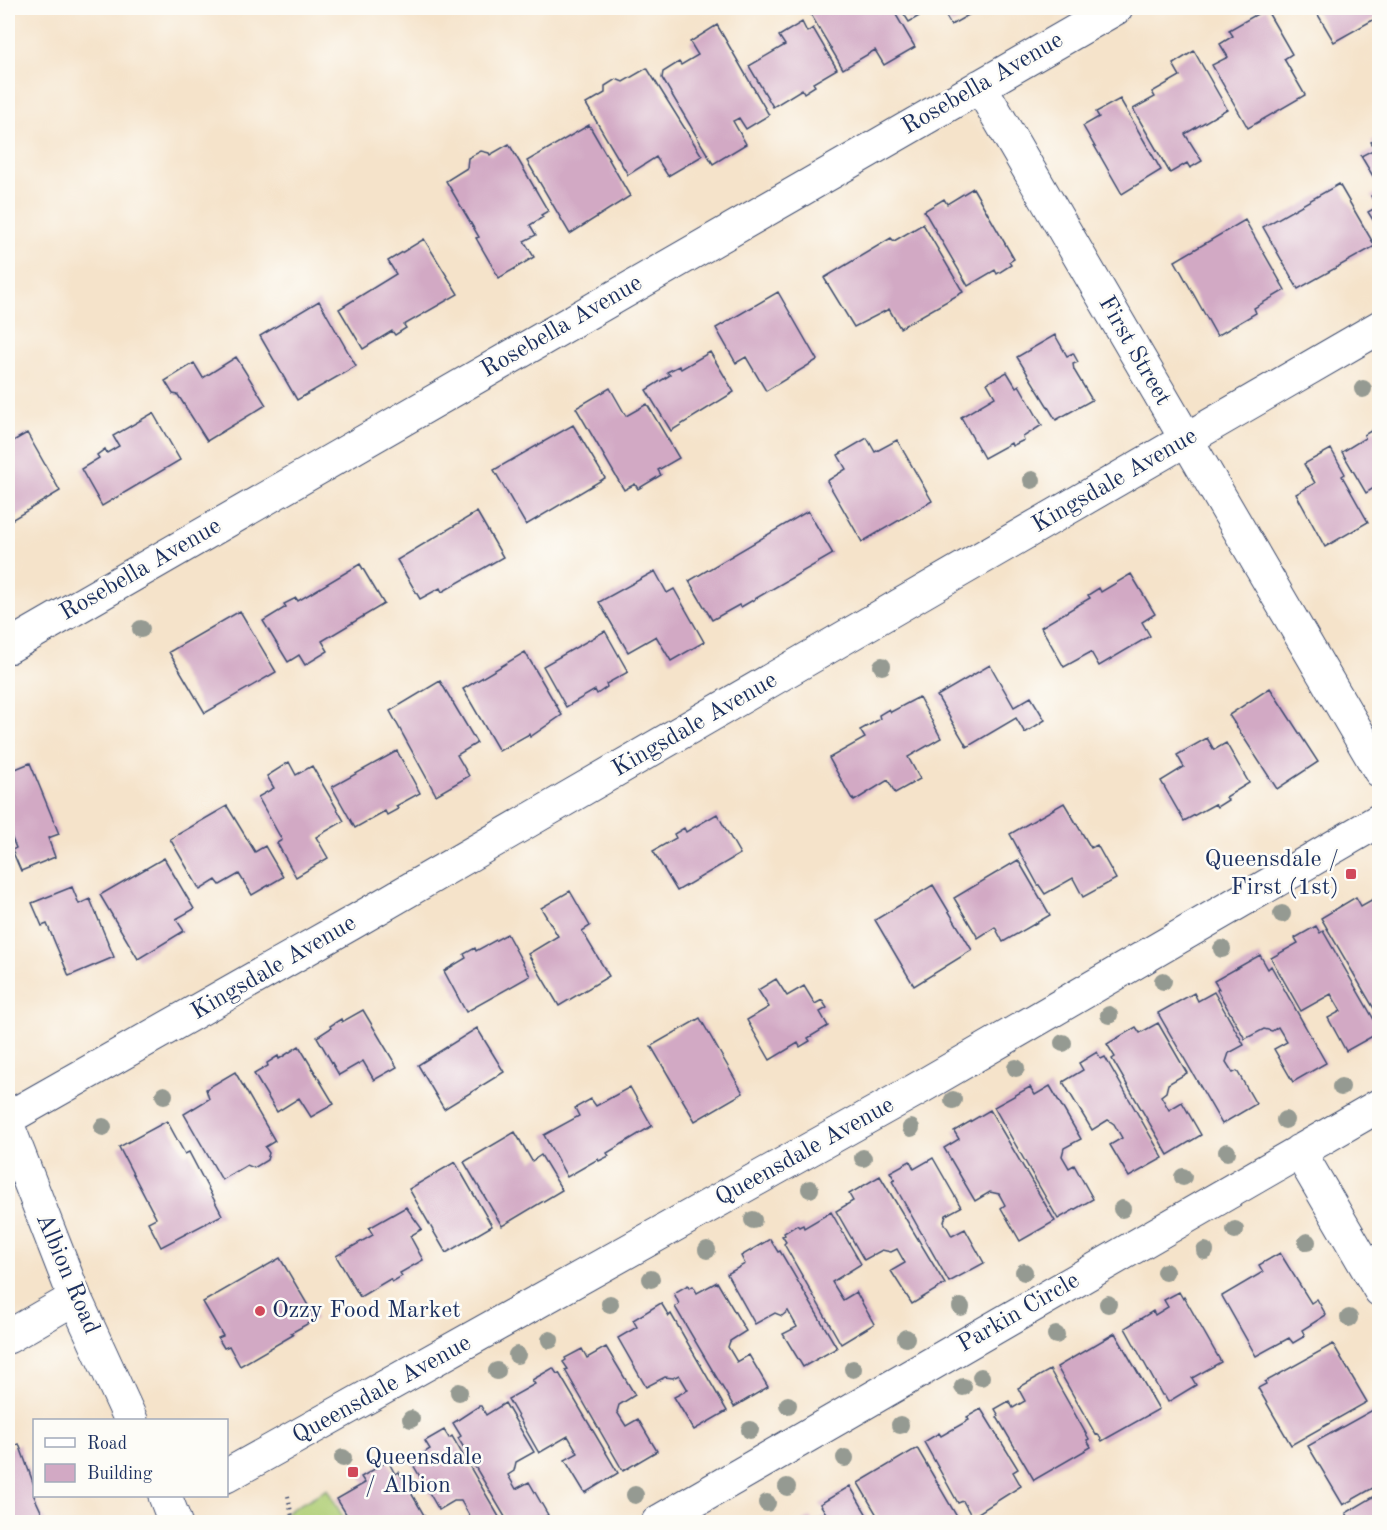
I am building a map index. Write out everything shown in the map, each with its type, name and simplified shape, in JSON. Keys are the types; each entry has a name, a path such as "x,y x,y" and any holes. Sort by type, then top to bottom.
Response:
{"street":[{"name":"Rosebella Avenue","path":"8,647 1116,8"},
{"name":"First Street","path":"980,86 1380,771"},
{"name":"Kingsdale Avenue","path":"8,1118 332,935 1380,327"},
{"name":"Queensdale Avenue","path":"228,1475 914,1091 1380,820"},
{"name":"Parkin Circle","path":"658,1522 1380,1104"},
{"name":"Albion Road","path":"8,1126 75,1298 131,1419"},
{"path":"1299,1151 1380,1290"},
{"path":"8,1337 75,1298"}],"path":[{"path":"288,1496 293,1522"}],"green space":[{"path":"327,1489 346,1522 278,1522 281,1515"}],"building":[{"path":"807,8 892,8 915,47 884,65 875,50 843,69"},
{"path":"900,8 933,8 909,22"},
{"path":"941,8 981,8 951,25"},
{"path":"1314,8 1380,8 1380,16 1334,42"},
{"path":"1266,9 1292,54 1284,59 1305,95 1248,128 1212,65 1228,57 1220,44 1233,36 1229,30"},
{"path":"802,22 807,32 813,28 837,69 813,83 815,86 804,93 802,89 773,107 749,66 785,45 779,36"},
{"path":"717,25 769,115 746,129 739,118 733,121 746,144 713,164 662,78 663,72 679,62 681,65 698,55 690,42"},
{"path":"1194,51 1227,109 1185,134 1202,161 1190,168 1187,163 1170,173 1133,109 1155,97 1152,92 1180,76 1173,64"},
{"path":"647,68 702,156 668,176 656,157 628,175 586,104 605,93 605,86 616,79 623,82"},
{"path":"1120,99 1161,170 1122,194 1083,126 1099,117 1096,112"},
{"path":"589,125 630,196 570,234 527,161"},
{"path":"1380,137 1380,188 1361,156 1375,149 1371,142"},
{"path":"509,144 548,211 530,225 536,235 524,241 534,257 499,278 476,238 479,237 446,181 467,168 468,158 481,151 490,155"},
{"path":"1339,184 1375,246 1298,289 1263,227"},
{"path":"973,188 1014,259 1009,262 1011,265 997,274 995,270 968,286 924,211 944,199 947,204"},
{"path":"1380,191 1380,231 1368,212 1377,207 1371,196"},
{"path":"1245,220 1285,290 1254,308 1256,313 1217,336 1175,261"},
{"path":"923,224 963,292 900,328 889,309 854,327 824,278 891,238 894,241"},
{"path":"424,239 458,294 404,325 406,328 395,335 392,331 363,349 339,309 396,274 388,261"},
{"path":"778,292 817,360 766,391 746,357 736,363 716,328"},
{"path":"319,301 356,366 297,400 260,336"},
{"path":"1055,335 1067,356 1073,353 1078,362 1073,364 1074,370 1092,400 1056,420 1017,357"},
{"path":"710,352 734,392 671,431 646,390 670,375 667,372 679,366 681,369"},
{"path":"236,357 266,405 207,441 178,395 173,394 165,381 194,363 203,378"},
{"path":"1007,372 1016,387 1019,385 1042,425 1023,437 1024,440 1012,446 1011,443 984,458 961,417 995,397 987,383"},
{"path":"610,388 626,416 647,404 679,458 658,470 661,475 638,489 635,484 624,490 576,408"},
{"path":"153,413 180,460 102,506 81,469 99,458 97,455 105,449 107,453 119,446 113,436"},
{"path":"573,425 605,478 526,525 494,470"},
{"path":"1374,429 1377,432 1380,430 1380,490 1377,486 1366,493 1342,452 1365,438 1364,435"},
{"path":"27,433 60,491 8,522 8,444"},
{"path":"867,438 875,452 897,440 932,501 862,542 827,481 846,469 838,455"},
{"path":"1331,449 1345,474 1342,476 1368,522 1325,547 1296,494 1315,483 1304,464"},
{"path":"808,511 833,554 741,607 739,605 712,620 689,581"},
{"path":"477,512 503,557 442,592 440,588 420,599 397,560"},
{"path":"360,564 384,604 322,641 328,651 305,665 299,655 288,662 263,621 286,607 284,604 296,598 298,601"},
{"path":"655,571 667,593 674,589 704,642 671,661 656,636 628,652 599,602"},
{"path":"1131,574 1155,614 1142,622 1150,636 1099,666 1091,652 1064,667 1041,627 1090,598 1088,595 1099,588 1101,592"},
{"path":"240,611 276,672 205,713 169,652"},
{"path":"605,631 628,672 606,684 607,687 597,694 595,690 566,707 543,666"},
{"path":"525,652 562,715 530,737 529,734 499,751 463,689"},
{"path":"990,665 1014,707 1031,697 1045,720 1025,733 1016,718 967,747 937,696"},
{"path":"440,681 477,743 457,755 469,776 436,795 390,711"},
{"path":"1270,688 1318,762 1277,789 1229,715"},
{"path":"919,697 941,738 908,757 920,779 895,793 888,780 854,801 829,758 865,738 860,730 880,719 879,715 889,709 891,712"},
{"path":"1207,738 1214,750 1226,743 1249,783 1226,797 1228,800 1217,807 1215,804 1184,821 1161,781 1184,767 1177,755"},
{"path":"397,751 420,793 396,806 398,809 387,815 385,811 355,828 332,787"},
{"path":"289,762 296,775 312,766 344,821 316,837 328,858 296,877 277,843 282,840 258,797 274,788 267,776"},
{"path":"30,763 59,834 48,838 55,857 21,871 12,850 16,848 8,829 8,772"},
{"path":"1064,803 1091,848 1097,845 1116,879 1083,897 1073,878 1045,894 1010,834"},
{"path":"227,806 255,852 265,846 283,877 252,895 239,874 220,885 216,880 200,890 170,839"},
{"path":"717,814 740,854 677,891 653,851 676,838 674,834 684,828 686,832"},
{"path":"164,858 194,909 176,919 184,931 138,959 100,895"},
{"path":"1018,860 1050,915 1003,942 995,927 978,938 954,898"},
{"path":"933,885 972,950 914,986 875,920"},
{"path":"72,887 79,904 90,899 114,957 69,976 47,924 42,926 32,903"},
{"path":"570,891 590,926 582,931 609,976 559,1006 528,954 558,936 541,908"},
{"path":"1356,897 1361,906 1375,898 1380,905 1380,1019 1321,918"},
{"path":"1316,926 1320,933 1323,931 1380,1030 1346,1051 1328,1018 1341,1011 1331,994 1301,1011 1271,958 1298,943 1295,938"},
{"path":"507,934 530,976 466,1012 444,971 466,958 464,954 475,948 476,951"},
{"path":"1260,955 1268,969 1271,966 1326,1063 1293,1082 1274,1049 1287,1042 1278,1027 1272,1031 1264,1029 1245,1039 1214,981"},
{"path":"776,979 787,996 804,986 815,1004 822,1000 827,1008 820,1012 828,1026 808,1038 810,1041 800,1047 798,1043 770,1060 747,1020 769,1007 758,990"},
{"path":"1214,992 1244,1045 1229,1053 1226,1062 1233,1073 1237,1071 1256,1104 1222,1124 1158,1013 1194,993 1198,1001"},
{"path":"363,1010 397,1067 374,1080 363,1061 339,1075 317,1037 341,1019 342,1022"},
{"path":"700,1018 743,1093 695,1121 651,1046"},
{"path":"1158,1023 1187,1073 1168,1084 1166,1092 1161,1096 1169,1110 1182,1102 1201,1135 1168,1155 1112,1059 1115,1057 1107,1044 1136,1027 1140,1033"},
{"path":"477,1028 504,1072 444,1109 418,1065"},
{"path":"299,1046 334,1104 311,1117 299,1098 277,1112 254,1074 268,1066 267,1063 278,1056 279,1059"},
{"path":"1097,1052 1101,1059 1105,1057 1163,1158 1129,1177 1110,1145 1122,1138 1114,1124 1108,1120 1092,1130 1063,1082 1083,1070 1079,1063"},
{"path":"235,1072 275,1141 265,1147 269,1153 267,1160 254,1168 247,1165 222,1180 184,1114 209,1099 206,1089"},
{"path":"1050,1086 1081,1139 1064,1148 1062,1156 1069,1168 1074,1165 1093,1199 1058,1219 994,1107 1030,1087 1035,1095"},
{"path":"630,1087 652,1126 607,1153 609,1156 599,1161 598,1159 567,1177 544,1135 579,1116 575,1108 591,1099 596,1106"},
{"path":"990,1110 1055,1221 1020,1241 1001,1208 1005,1205 999,1194 990,1192 975,1201 944,1148 959,1139 954,1131"},
{"path":"167,1121 185,1154 189,1152 222,1215 161,1247 148,1222 156,1218 119,1147"},
{"path":"515,1132 532,1161 541,1155 562,1190 502,1226 464,1162"},
{"path":"933,1158 961,1207 946,1215 944,1222 952,1236 965,1229 984,1263 949,1282 892,1181 895,1180 890,1172 910,1161 914,1169"},
{"path":"455,1162 492,1226 446,1253 409,1189"},
{"path":"880,1176 945,1284 912,1304 891,1271 905,1263 897,1249 891,1252 882,1250 864,1260 836,1211 853,1201 849,1194"},
{"path":"406,1207 422,1229 410,1236 423,1260 400,1273 402,1276 392,1282 390,1279 360,1297 336,1256 373,1235 369,1228"},
{"path":"831,1212 861,1264 832,1282 843,1300 856,1292 874,1324 841,1344 784,1244 786,1242 782,1236 797,1225 799,1227 803,1225 804,1228"},
{"path":"770,1239 778,1252 780,1251 837,1348 803,1367 783,1334 797,1327 788,1311 782,1316 775,1313 755,1324 727,1274 745,1264 741,1256"},
{"path":"1280,1253 1311,1303 1317,1299 1326,1315 1302,1330 1305,1336 1293,1343 1289,1338 1256,1356 1222,1296 1263,1272 1259,1265"},
{"name":"Ozzy Food Market","path":"280,1258 316,1319 240,1366 229,1346 224,1348 218,1338 223,1336 203,1302"},
{"path":"717,1282 746,1331 730,1341 728,1347 737,1362 749,1355 768,1387 734,1407 675,1307 679,1304 674,1293 688,1285 689,1288 693,1286 697,1293"},
{"path":"1179,1292 1221,1362 1192,1378 1196,1385 1168,1402 1125,1328 1153,1311 1155,1315 1168,1307 1164,1300"},
{"path":"661,1303 669,1316 671,1314 727,1411 694,1430 674,1397 688,1390 679,1375 673,1378 665,1377 646,1387 618,1338 637,1327 633,1320"},
{"path":"1115,1333 1159,1409 1102,1441 1098,1434 1096,1435 1057,1367"},
{"path":"1333,1344 1367,1402 1291,1445 1258,1388"},
{"path":"606,1347 635,1395 619,1405 617,1412 626,1426 638,1419 657,1451 623,1471 565,1370 568,1369 563,1362 565,1358 582,1349 587,1358"},
{"path":"553,1368 557,1374 559,1373 618,1473 585,1493 565,1460 578,1453 568,1436 539,1453 508,1399 535,1384 532,1380"},
{"path":"1050,1370 1089,1439 1087,1440 1091,1447 1034,1480 997,1417 999,1416 995,1409 1009,1401 1013,1408 1025,1401 1018,1388"},
{"path":"505,1403 534,1452 516,1462 514,1471 508,1475 516,1489 529,1482 548,1515 535,1522 508,1522 458,1438 461,1436 453,1423 479,1406 486,1415"},
{"path":"1380,1406 1380,1484 1343,1505 1308,1446"},
{"path":"981,1409 1018,1469 1013,1472 1021,1486 972,1517 963,1501 958,1503 924,1442 939,1433 941,1436 969,1420 967,1417"},
{"path":"444,1430 449,1438 452,1436 502,1522 460,1522 470,1517 461,1501 454,1501 439,1510 411,1461 430,1449 425,1441"},
{"path":"19,1444 33,1482 33,1497 46,1522 8,1522 8,1449"},
{"path":"917,1448 959,1522 881,1522 858,1483"},
{"path":"388,1461 395,1474 399,1472 428,1522 351,1522 337,1499 365,1483 361,1477"},
{"path":"850,1486 871,1522 814,1522 827,1515 820,1504"},
{"path":"1380,1493 1380,1522 1352,1522 1346,1513"},
{"path":"810,1517 813,1522 799,1522"}],"place":[{"name":"Queensdale / First (1st)","path":"1351,874"},
{"name":"Ozzy Food Market","path":"260,1311"},
{"name":"Queensdale / Albion","path":"353,1472"}]}
